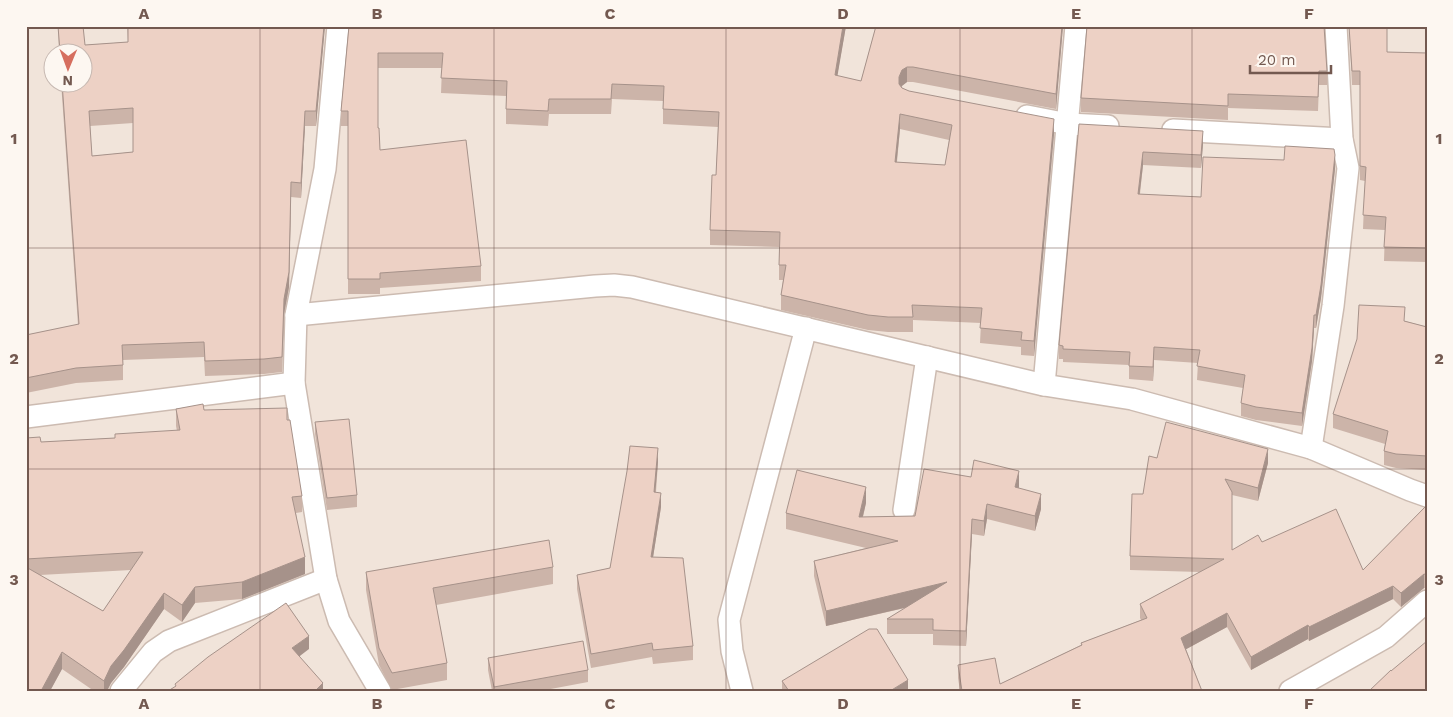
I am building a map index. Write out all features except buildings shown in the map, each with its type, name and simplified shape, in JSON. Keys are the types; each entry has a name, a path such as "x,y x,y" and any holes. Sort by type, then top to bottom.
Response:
{"street":[{"path":"338,26 326,169 296,315 294,383 326,579 339,621 380,691"},
{"path":"1044,385 1076,26"},
{"path":"1311,448 1333,306 1348,168 1342,139 1336,26"},
{"path":"1009,113 1068,124 1126,127"},
{"path":"1156,129 1342,139"},
{"path":"296,315 614,285 632,287 1044,385 1132,399 1311,448 1427,496"},
{"path":"742,691 732,651 730,620 806,328"},
{"path":"904,510 927,357"},
{"path":"26,416 294,383"},
{"path":"121,691 153,652 169,641 326,579"},
{"path":"1290,691 1386,637 1427,601"}],"shaded area":[{"path":"26,26 1427,26 1427,691 26,691"}]}
